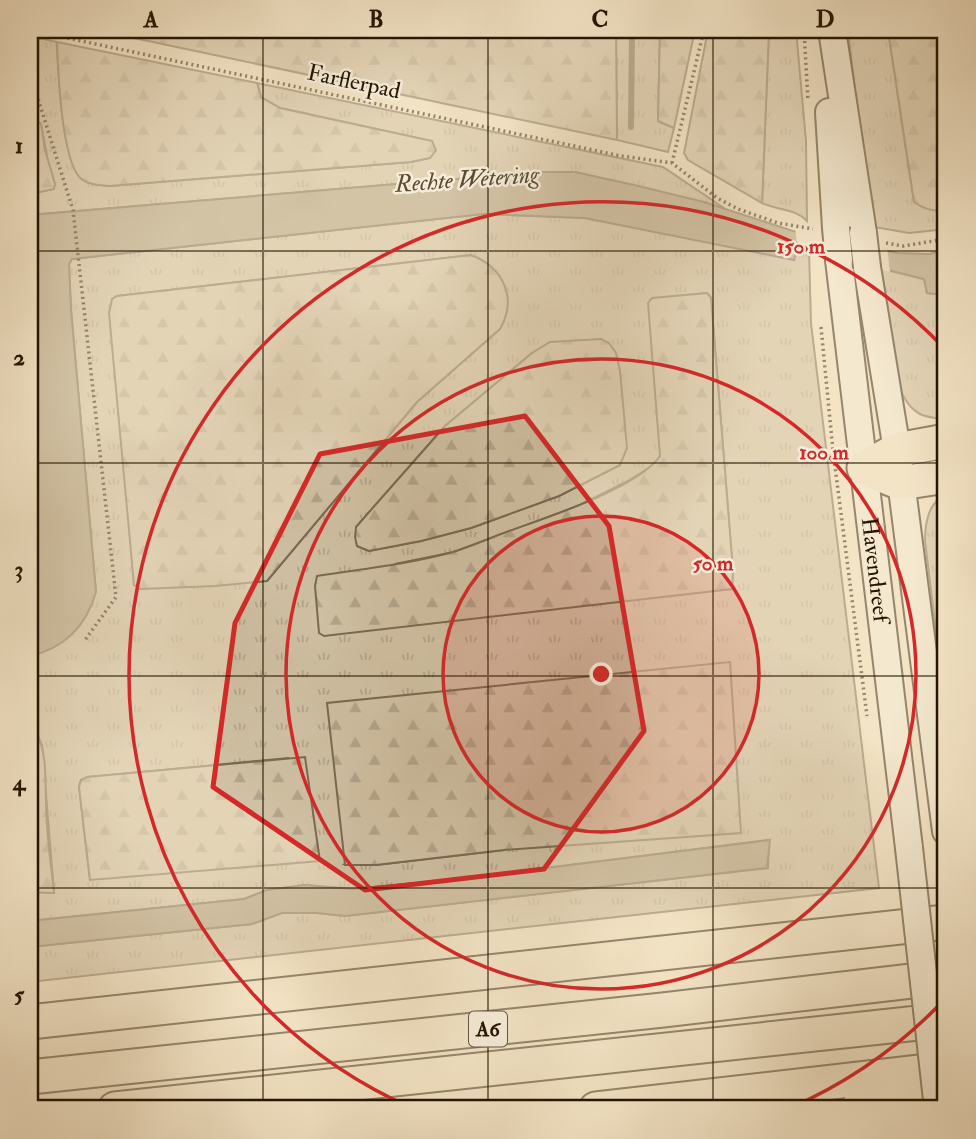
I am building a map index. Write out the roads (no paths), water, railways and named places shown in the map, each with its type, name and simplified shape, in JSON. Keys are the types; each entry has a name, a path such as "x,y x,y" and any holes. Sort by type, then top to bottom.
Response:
{"highway":[{"path":"864,468 897,450 946,441"},
{"path":"864,468 901,483 946,476"},
{"path":"30,1022 946,922"},
{"name":"A6","path":"30,1077 594,1018 946,977"},
{"name":"A6","path":"116,1109 946,1020"},
{"path":"596,1109 946,1069"},
{"path":"857,1109 946,1103"}],"main road":[{"name":"Havendreef","path":"830,30 826,229 839,260 938,1109"},
{"name":"Havendreef","path":"830,30 871,237 867,267 897,450 946,831"}],"water":[{"name":"Rechte Wetering","path":"539,172 575,172 634,185 704,202 793,231 898,253 929,254 946,250 946,295 927,293 924,279 809,250 797,250 794,260 585,218 483,214 72,259 69,264 71,310 96,592 86,616 72,634 54,648 30,656 30,215"},
{"path":"770,840 767,868 345,916 282,913 252,924 30,947 30,921 244,899 267,890 305,885 352,889 459,879"}],"waterway":[{"path":"631,127 632,30"}]}
